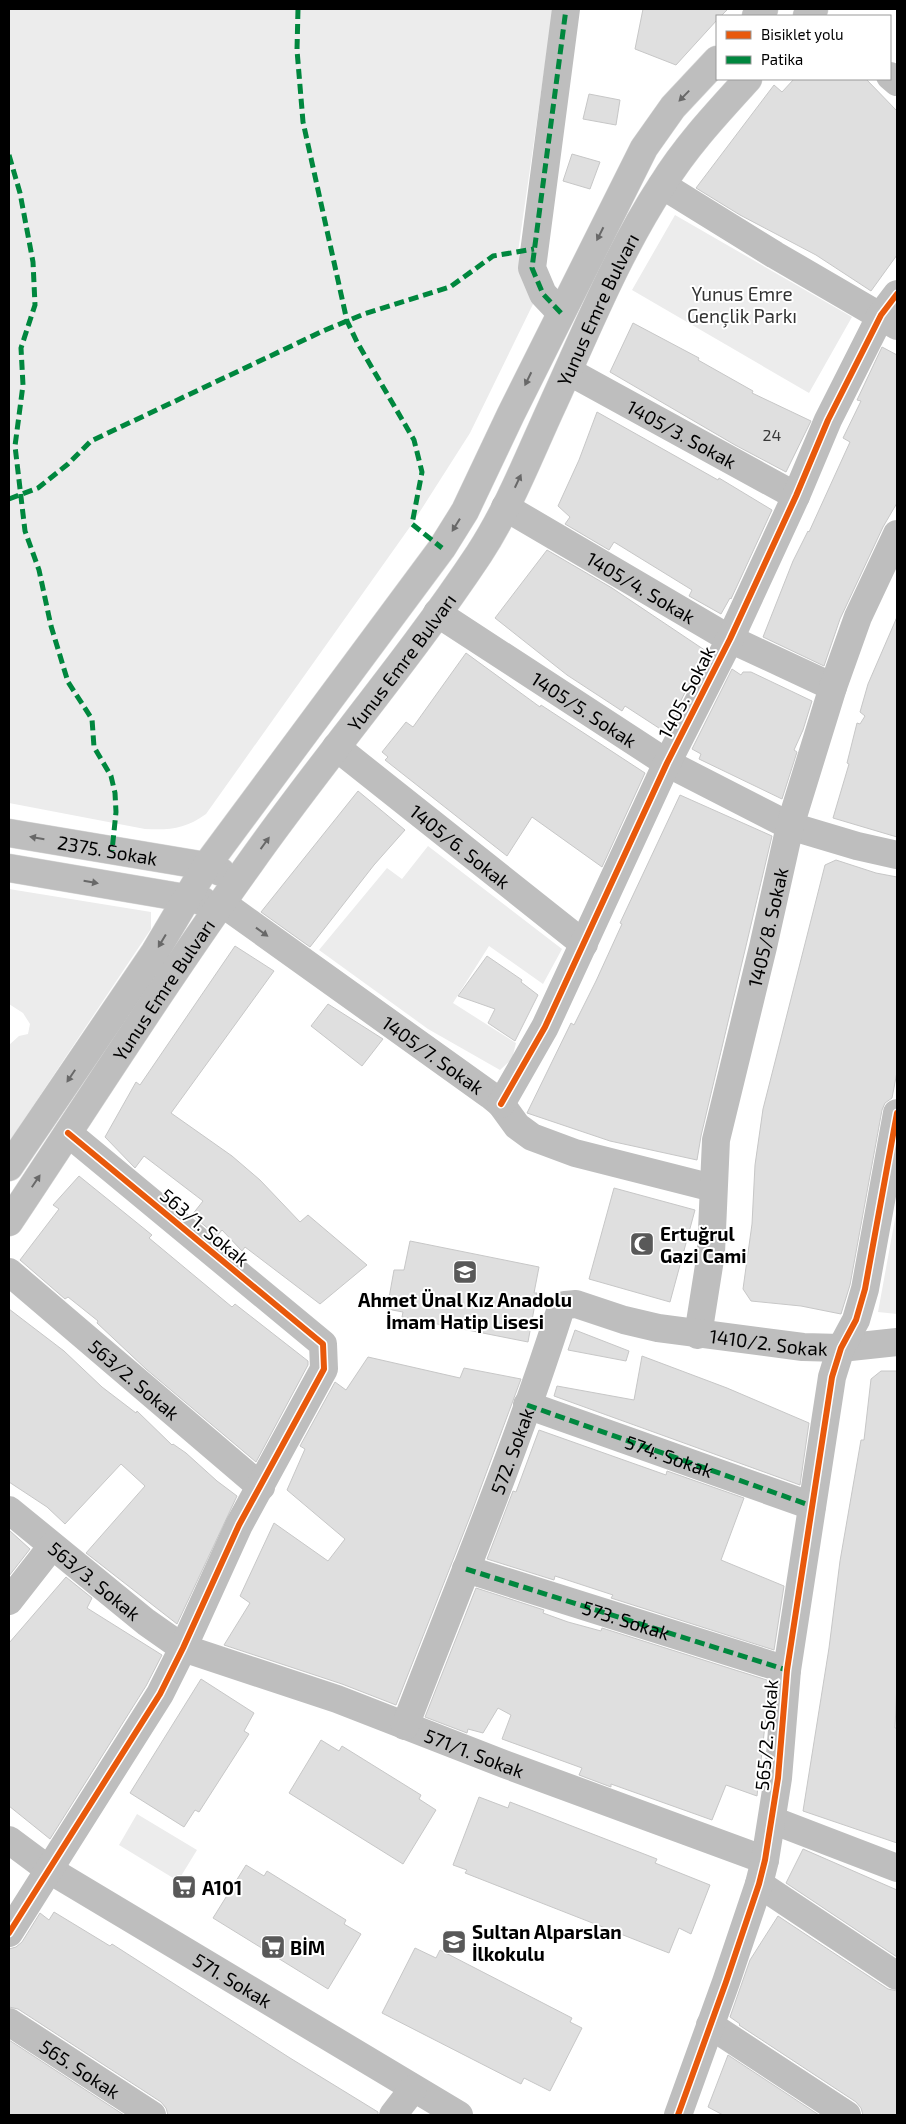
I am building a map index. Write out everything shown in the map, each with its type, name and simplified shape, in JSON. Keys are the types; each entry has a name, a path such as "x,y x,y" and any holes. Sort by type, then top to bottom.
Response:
{"street":[{"path":"561,313 543,294 532,268 566,9"},
{"name":"Yunus Emre Bulvarı","path":"9,1167 155,952 206,866 442,548 465,511 644,148 673,107 716,61"},
{"name":"Yunus Emre Bulvarı","path":"9,1222 229,893 437,613 480,552 505,507 623,255 662,185 708,123 747,80"},
{"path":"662,185 775,255 889,320"},
{"name":"1405. Sokak","path":"501,1104 545,1027 667,763 730,639 796,496 828,420 889,320 897,294"},
{"name":"1405/3. Sokak","path":"568,372 796,496"},
{"name":"1405/4. Sokak","path":"505,507 730,639 833,687"},
{"name":"1405/8. Sokak","path":"698,1334 711,1254 716,1140 761,956 790,826 833,687 858,617 897,534"},
{"name":"1405/5. Sokak","path":"437,613 667,763 790,826 857,846 897,855"},
{"name":"1405/6. Sokak","path":"336,747 584,944"},
{"name":"2375. Sokak","path":"9,833 206,866 223,873 229,893 186,899 9,868"},
{"name":"1405/7. Sokak","path":"229,893 501,1104 509,1117 532,1138 575,1154 713,1188"},
{"name":"565/2. Sokak","path":"678,2115 762,1872 778,1778 787,1670 832,1377 842,1348 856,1320 865,1289 897,1113"},
{"name":"563/1. Sokak","path":"68,1133 323,1344 324,1369 261,1487"},
{"name":"563/2. Sokak","path":"9,1272 261,1487"},
{"name":"572. Sokak","path":"405,1726 499,1486 538,1380 560,1311 564,1305 576,1304 624,1320 698,1334"},
{"name":"1410/2. Sokak","path":"698,1334 803,1347 842,1348 897,1342"},
{"name":"574. Sokak","path":"528,1405 812,1506"},
{"path":"9,1933 160,1694 239,1525 261,1487"},
{"name":"563/3. Sokak","path":"9,1510 146,1622 183,1648"},
{"path":"9,1601 52,1546"},
{"name":"573. Sokak","path":"466,1569 787,1670"},
{"name":"571/1. Sokak","path":"183,1648 337,1700 405,1726 762,1872 897,1976"},
{"path":"772,1820 897,1868"},
{"name":"571. Sokak","path":"9,1840 48,1869 459,2115"},
{"name":"565. Sokak","path":"9,2022 152,2115"},
{"path":"710,2025 847,2115"},
{"path":"393,2115 413,2089"}],"green space":[{"path":"9,9 553,9 518,252 536,298 470,433 412,524 206,814 191,823 177,828 145,829 9,803"},
{"name":"Yunus Emre Gençlik Parkı","path":"675,215 852,317 809,393 632,290"},
{"path":"428,846 562,949 543,984 489,946 453,1003 516,1043 512,1059 500,1070 428,1029 319,950 387,868 402,879"},
{"path":"9,889 151,912 151,929 9,1142 9,1045 19,1036 28,1034 30,1024 23,1013 9,1004"},
{"path":"897,1208 897,1314 878,1312"},
{"path":"137,1814 197,1850 178,1881 119,1845"}],"building":[{"path":"643,9 728,9 722,15 716,15 716,21 676,65 635,49"},
{"path":"793,80 867,80 897,111 897,255 871,291 816,255 740,215 696,188 774,85 782,92"},
{"path":"589,94 620,100 616,125 583,119"},
{"path":"572,154 600,162 590,189 563,181"},
{"path":"633,323 699,358 698,360 753,391 752,393 811,421 786,472 735,445 610,372"},
{"path":"882,347 897,355 897,503 883,527 840,619 824,666 763,637 793,561 809,532 850,442 843,438 861,401 857,400"},
{"path":"597,412 718,480 719,478 772,510 731,599 721,614 689,596 692,590 614,542 609,550 565,524 570,517 558,506 579,460"},
{"path":"547,550 612,588 706,651 665,732 625,706 622,711 567,675 495,618"},
{"path":"897,617 897,837 833,818 849,764 847,763 857,723 860,724 865,716 860,712 868,684"},
{"path":"466,653 540,707 541,705 645,773 602,867 532,817 507,856 385,760 388,757 382,752 406,722 413,727"},
{"path":"732,669 741,675 743,672 751,672 812,701 803,730 794,750 797,752 782,799 699,759 701,754 692,749"},
{"path":"358,791 405,830 374,865 310,947 261,912"},
{"path":"680,795 772,836 701,1136 697,1160 610,1141 527,1113 571,1023 574,1025 596,981 622,924 620,923"},
{"path":"836,860 876,873 897,877 897,1072 892,1098 885,1103 882,1110 850,1285 841,1314 801,1306 751,1301 743,1289 752,1224 755,1165 763,1109 825,865"},
{"path":"235,946 274,971 171,1113 232,1156 260,1180 300,1222 308,1215 367,1265 320,1304 245,1247 242,1251 222,1230 217,1236 192,1215 203,1201 144,1156 135,1168 105,1137 136,1082 140,1085"},
{"path":"487,956 522,980 521,982 538,995 515,1041 488,1023 495,1009 458,996"},
{"path":"328,1004 383,1039 362,1066 311,1026"},
{"path":"79,1176 152,1235 149,1238 232,1307 235,1304 308,1361 308,1365 256,1462 146,1369 97,1323 98,1321 68,1297 65,1299 20,1260 59,1209 53,1205"},
{"name":"Ertuğrul Gazi Cami","path":"614,1188 695,1210 670,1302 589,1279"},
{"path":"410,1241 539,1267 534,1293 537,1293 528,1342 402,1317 403,1312 387,1309 394,1270 404,1270"},
{"path":"9,1309 64,1351 102,1387 136,1413 137,1411 172,1445 186,1453 237,1496 177,1624 86,1553 145,1486 121,1464 65,1524 47,1507 9,1482"},
{"path":"575,1330 629,1351 626,1361 568,1350"},
{"path":"642,1356 727,1388 809,1423 800,1485 554,1396 557,1386 634,1400"},
{"path":"368,1357 460,1378 464,1368 521,1379 471,1514 396,1705 342,1684 224,1645 250,1603 240,1596 274,1523 328,1561 345,1539 287,1490 305,1449 300,1446 335,1382 346,1390"},
{"path":"881,1371 897,1371 897,1683 895,1728 897,1728 897,1843 803,1811 829,1648 840,1561 861,1440 864,1440 871,1379"},
{"path":"539,1430 666,1475 667,1471 744,1498 721,1560 784,1586 774,1650 611,1598 613,1595 555,1576 554,1580 487,1559 513,1491 516,1492"},
{"path":"9,1530 30,1549 9,1576"},
{"path":"66,1577 92,1598 87,1608 162,1655 146,1686 50,1839 9,1806 9,1643"},
{"path":"476,1588 544,1610 543,1613 568,1622 601,1631 602,1628 770,1681 757,1796 726,1785 712,1820 611,1784 611,1787 579,1775 582,1768 502,1739 511,1715 498,1708 483,1733 468,1729 467,1733 425,1717"},
{"path":"201,1679 254,1713 244,1731 249,1734 199,1812 195,1810 184,1827 130,1793"},
{"path":"321,1740 339,1751 342,1746 421,1795 419,1799 436,1810 403,1864 289,1793"},
{"path":"479,1797 508,1808 510,1802 657,1859 655,1863 710,1885 691,1934 679,1928 669,1953 465,1873 467,1870 453,1865"},
{"path":"803,1849 897,1890 897,1957 786,1883"},
{"path":"246,1865 264,1876 267,1871 346,1920 344,1924 361,1934 328,1989 213,1918"},
{"path":"54,1912 110,1946 112,1944 378,2112 378,2115 168,2115 166,2108 161,2102 18,2009 9,2007 9,1949 16,1947 22,1942 40,1913 49,1920"},
{"path":"778,1916 888,1989 897,1991 897,2115 863,2115 861,2108 856,2102 739,2025 730,2017 750,1960"},
{"path":"415,1948 436,1958 440,1950 572,2018 570,2022 582,2028 550,2091 524,2078 521,2084 382,2013"},
{"path":"9,2040 124,2115 9,2115"},
{"path":"728,2055 819,2115 723,2115 708,2107"}],"marked path":[{"path":"298,9 297,50 303,122 347,321 357,342 414,440 422,472 412,524 442,548"},
{"path":"561,313 543,294 532,268 566,9"},
{"path":"9,155 20,193 33,262 35,305 21,348 23,385 15,446 25,531 39,570 51,626 68,682 92,719 94,747 111,776 115,793 116,812 112,851"},
{"path":"9,499 38,488 68,464 91,441 323,331 364,314 450,287 493,256 534,249"},
{"path":"527,1405 812,1506"},
{"path":"466,1569 787,1670"}],"cycle path":[{"path":"501,1104 545,1027 667,763 730,639 796,496 828,420 881,315 897,294"},
{"path":"678,2115 726,1982 759,1884 765,1860 778,1778 787,1670 832,1377 841,1348 856,1320 865,1289 897,1113"},
{"path":"9,1933 160,1694 239,1525 324,1369 323,1344 68,1133"}],"place":[{"name":"Ertuğrul Gazi Cami","path":"642,1244"},
{"name":"Ahmet Ünal Kız Anadolu İmam Hatip Lisesi","path":"465,1272"},
{"name":"A101","path":"184,1887"},
{"name":"Sultan Alparslan İlkokulu","path":"454,1942"},
{"name":"BİM","path":"273,1947"}]}
